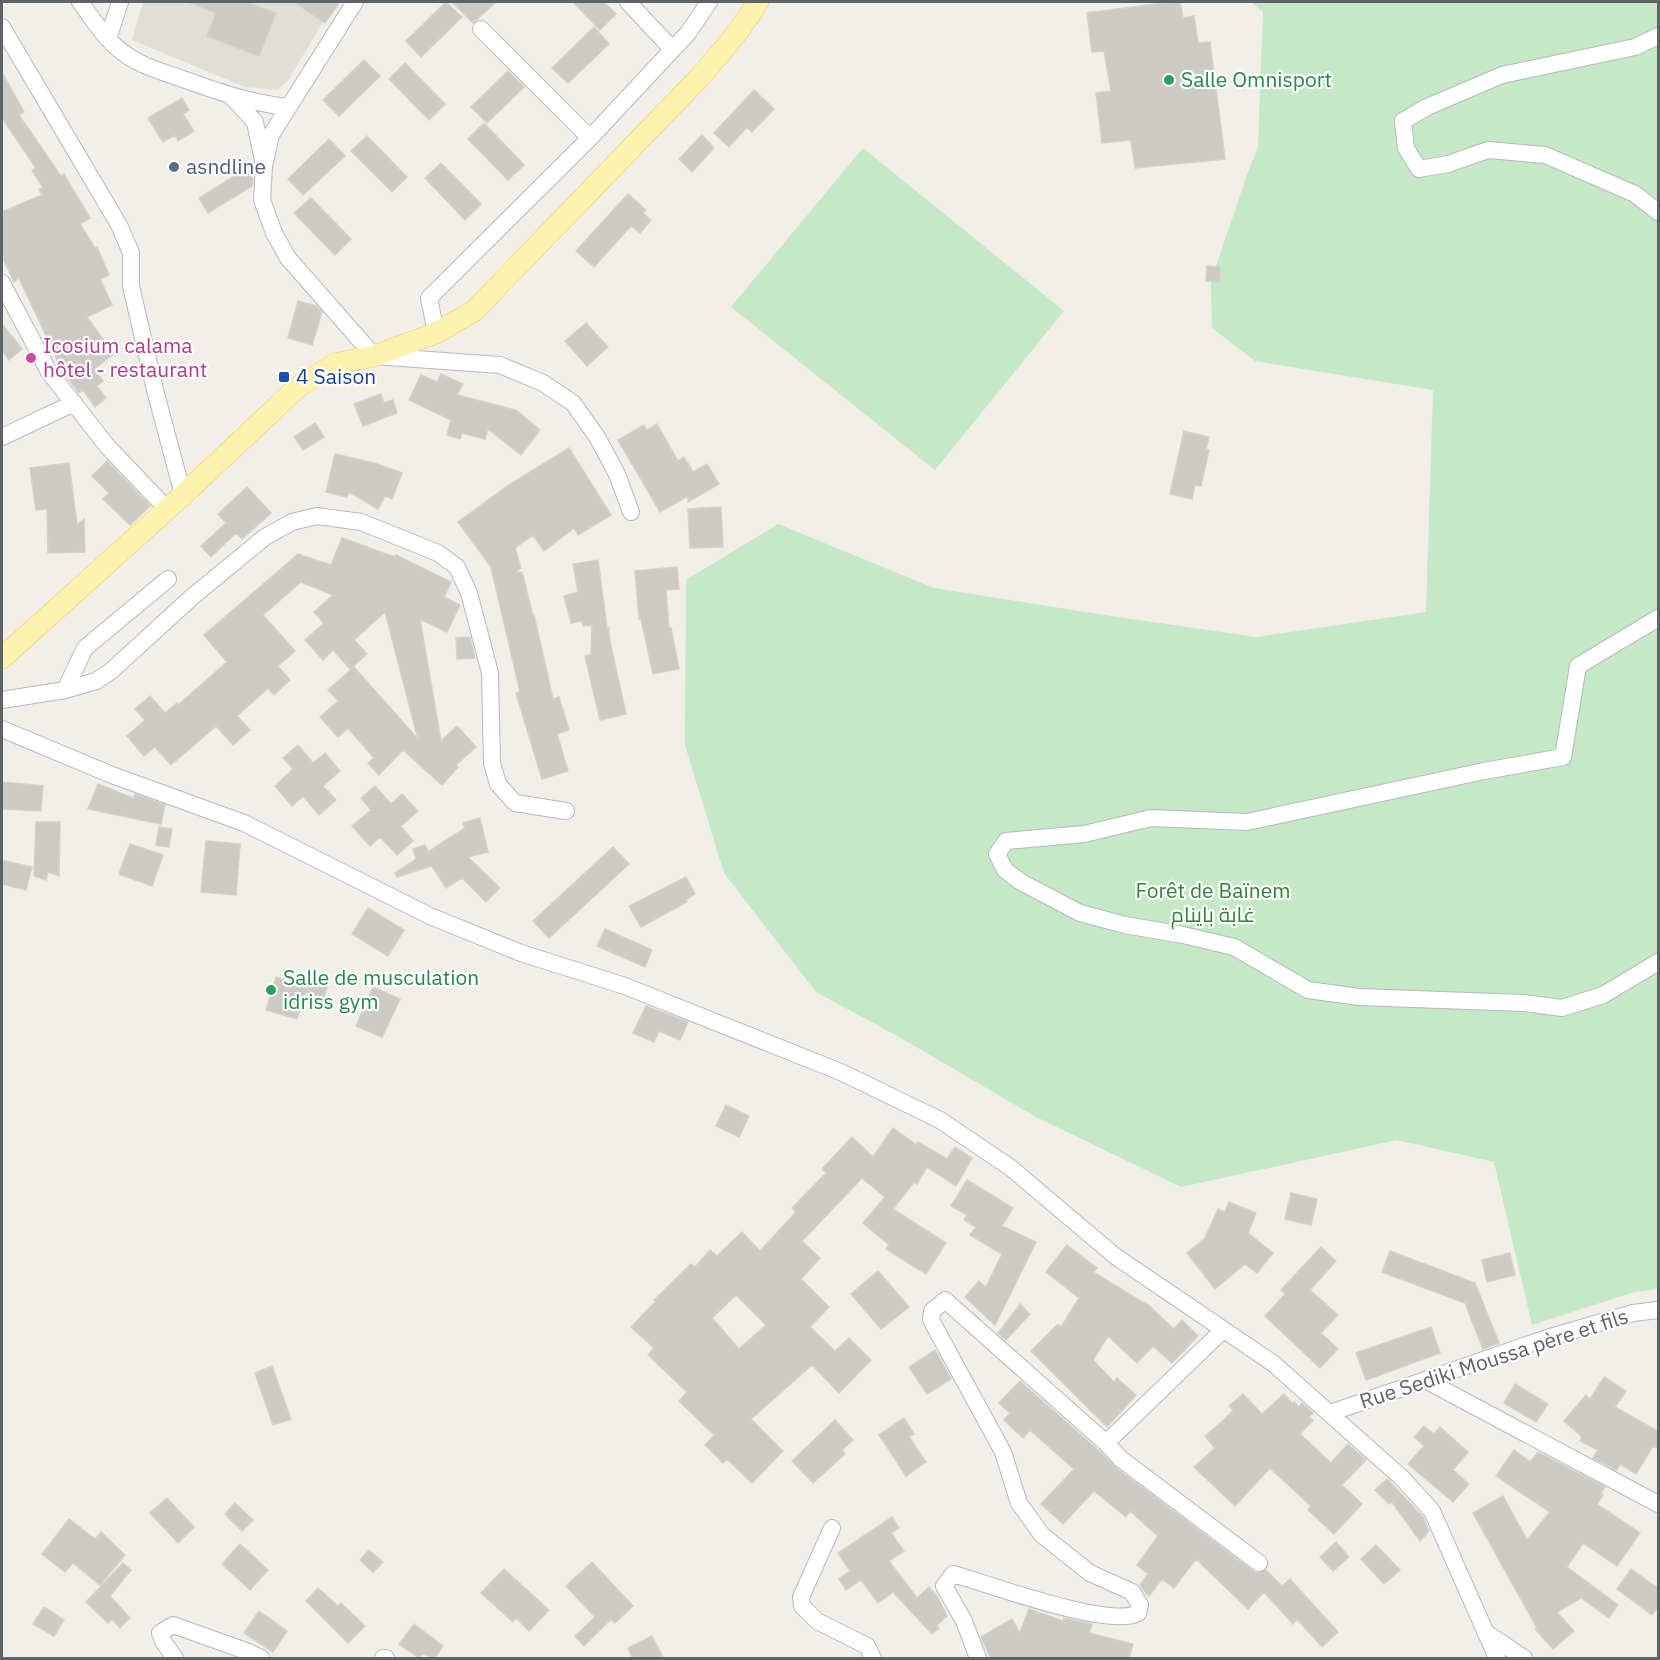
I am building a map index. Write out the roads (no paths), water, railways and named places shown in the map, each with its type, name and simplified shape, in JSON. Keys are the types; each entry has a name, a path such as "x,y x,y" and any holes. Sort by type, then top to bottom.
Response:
{"main road":[{"path":"2,658 183,495 298,387 335,364 374,356 436,333 474,311 698,79 739,30 758,2"}],"street":[{"path":"80,2 108,39 123,53 149,67 232,97 262,105 287,107"},
{"path":"108,39 120,2"},
{"path":"355,2 271,135 264,166 262,200 274,233 288,258 374,356 500,365 543,383 573,403 597,437 616,474 631,512"},
{"path":"628,2 672,49"},
{"path":"436,333 429,298 590,138 688,33 710,2"},
{"path":"2,27 119,225 130,253 131,286 155,390 183,495"},
{"path":"481,29 590,138"},
{"path":"1659,36 1635,47 1502,75 1428,107 1403,121 1406,148 1419,169 1448,164 1488,150 1545,155 1635,194 1659,212"},
{"path":"232,97 255,122 264,166"},
{"path":"2,283 49,372 108,447 167,509"},
{"path":"2,437 74,403"},
{"path":"2,700 65,690 96,681 111,671 192,597 265,537 292,522 317,516 361,522 438,552 457,567 469,593 490,674 492,763 498,784 515,803 566,811"},
{"path":"65,690 85,648 168,579"},
{"path":"1659,618 1578,666 1563,757 1484,771 1247,822 1151,818 1084,834 1006,841 997,854 1005,870 1021,882 1080,913 1125,926 1184,935 1234,947 1308,990 1359,997 1524,1003 1562,1008 1603,995 1659,962"},
{"path":"2,729 112,774 244,823 440,921 521,953 625,986 832,1068 940,1120 1011,1168 1115,1256 1274,1364 1401,1478 1432,1511 1497,1659"},
{"path":"978,1659 964,1621 944,1586 953,1574 1032,1598 1106,1616 1132,1617 1138,1613 1140,1605 1132,1592 1090,1573 1042,1535 1019,1503 1003,1452 931,1320 932,1311 945,1300 1106,1443 1121,1460 1259,1563"},
{"name":"Rue Sediki Moussa père et fils","path":"1330,1413 1547,1338 1634,1313 1659,1310"},
{"path":"1106,1443 1223,1330"},
{"path":"1427,1381 1659,1504"},
{"path":"832,1528 801,1597 802,1606 817,1621 867,1646 873,1659"},
{"path":"176,1659 164,1643 160,1633 173,1625 246,1651 261,1659"},
{"path":"1484,1631 1524,1659"}],"place":[{"name":"Salle Omnisport","path":"1169,80"},
{"name":"asndline","path":"174,167"},
{"name":"Icosium calama hôtel - restaurant","path":"31,358"},
{"name":"4 Saison","path":"284,377"},
{"name":"Salle de musculation idriss gym","path":"271,990"}],"park label":[{"name":"Forêt de Baïnem غابة باينام","path":"1213,903"}]}
